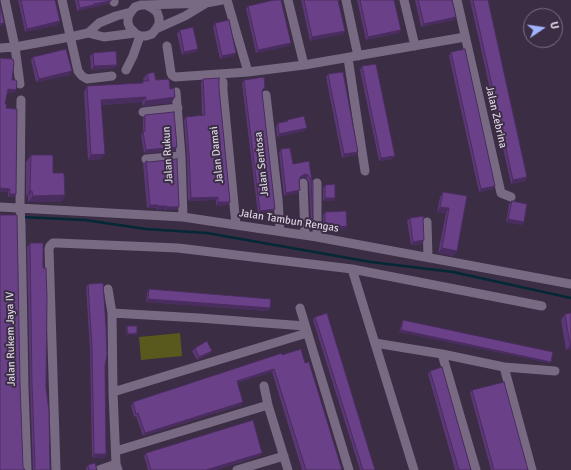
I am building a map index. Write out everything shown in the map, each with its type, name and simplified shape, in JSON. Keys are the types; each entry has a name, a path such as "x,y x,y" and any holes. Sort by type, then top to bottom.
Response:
{"street":[{"path":"5,0 15,47 20,84"},
{"path":"62,0 78,71 87,79 112,76"},
{"path":"138,35 130,28 128,17 135,7 142,3 206,3 222,0"},
{"path":"227,0 248,72"},
{"path":"288,0 304,65"},
{"path":"346,0 358,56"},
{"path":"404,0 415,46"},
{"name":"Jalan Zebrina","path":"456,0 501,193 511,197"},
{"path":"0,48 15,47 88,33 104,37 146,36 152,34 156,29 159,24 159,18 157,12 142,3"},
{"path":"156,29 184,16 206,3"},
{"path":"88,33 99,23 131,12"},
{"path":"126,70 133,56 138,35"},
{"path":"167,46 171,73 175,77 248,72 304,65 465,37"},
{"path":"348,58 365,171"},
{"name":"Jalan Damai","path":"222,82 236,225"},
{"name":"Jalan Rukun","path":"176,92 181,156 183,218"},
{"name":"Jalan Sentosa","path":"266,95 278,199 280,231"},
{"name":"Jalan Rukem Jaya IV","path":"21,100 20,212 26,470"},
{"path":"143,112 178,108"},
{"path":"146,159 181,156"},
{"path":"316,183 317,237"},
{"path":"303,184 305,235"},
{"name":"Jalan Tambun Rengas","path":"0,207 20,212 183,218 236,225 317,237 571,284"},
{"path":"427,222 428,257"},
{"path":"56,470 49,249 51,244 178,248 352,269 542,306"},
{"path":"352,269 414,470"},
{"path":"99,470 117,467 113,392 112,313 108,289"},
{"path":"300,308 349,470"},
{"path":"112,313 199,318 306,330"},
{"path":"113,392 306,330"},
{"path":"375,343 442,354 504,367 555,371"},
{"path":"442,354 476,470"},
{"path":"504,367 532,470"},
{"path":"264,386 268,405 288,470"},
{"path":"116,451 268,405"},
{"path":"237,470 284,456"}],"shaded area":[{"path":"180,333 182,356 141,360 139,337"}],"building":[{"path":"21,0 55,0 60,21 27,29"},
{"path":"78,0 111,0 111,1 80,8"},
{"path":"274,0 281,0 291,43 258,50 248,6"},
{"path":"304,0 338,0 345,31 312,37"},
{"path":"360,0 394,0 401,30 368,37"},
{"path":"418,0 452,0 456,17 424,24"},
{"path":"473,0 488,0 527,177 513,180"},
{"path":"0,4 4,23 0,24"},
{"path":"229,20 236,53 222,56 215,23"},
{"path":"193,27 198,49 184,52 180,30"},
{"path":"66,49 72,71 39,79 33,57"},
{"path":"465,49 495,186 481,189 451,52"},
{"path":"116,51 117,65 94,66 93,53"},
{"path":"0,58 13,59 12,80 16,80 17,83 16,90 8,89 5,104 7,104 6,108 17,109 16,194 10,194 10,189 0,188"},
{"path":"376,64 395,156 381,158 362,66"},
{"path":"154,72 156,80 169,79 170,89 174,88 175,97 146,101 146,97 101,100 105,154 91,155 87,86 143,83 143,81 149,81 147,74"},
{"path":"343,72 358,152 344,154 328,74"},
{"path":"264,77 265,87 262,92 275,209 260,211 244,80"},
{"path":"219,78 230,202 218,202 218,197 191,198 186,117 205,115 203,79"},
{"path":"174,112 177,147 146,150 143,132 145,131 145,115"},
{"path":"304,116 307,128 279,134 278,123"},
{"path":"290,148 293,164 309,161 313,182 313,222 311,180 308,175 305,174 300,177 300,190 286,193 281,149"},
{"path":"31,155 53,155 53,173 64,173 65,195 33,196 32,191 30,191"},
{"path":"177,159 179,207 150,205 146,161"},
{"path":"335,184 335,198 325,198 325,185"},
{"path":"443,192 467,196 457,251 442,248 449,208 440,207"},
{"path":"512,201 527,204 524,222 508,219"},
{"path":"346,211 347,226 327,228 325,222 325,212"},
{"path":"0,215 17,215 20,384 23,467 25,470 0,470"},
{"path":"424,216 424,240 413,242 410,218"},
{"path":"30,243 43,243 43,268 46,268 46,388 49,411 50,470 34,470"},
{"path":"103,283 107,355 105,366 106,454 94,454 92,347 88,284"},
{"path":"149,289 271,299 270,308 148,299"},
{"path":"327,313 375,470 363,470 315,317"},
{"path":"571,313 571,344 570,345 565,314"},
{"path":"403,320 553,352 551,362 401,330"},
{"path":"127,326 137,326 137,333 128,334"},
{"path":"207,341 212,351 199,357 195,348"},
{"path":"301,349 305,363 309,362 342,470 306,470 274,369 237,381 243,402 145,433 138,413 136,414 133,402 282,353 282,355"},
{"path":"442,367 471,470 459,470 430,371"},
{"path":"504,382 528,470 494,470 472,390"},
{"path":"253,420 262,453 206,470 151,470 146,453"},
{"path":"95,463 97,470 89,470 88,465"}],"waterway":[{"path":"22,217 85,220 146,229 207,233 371,262 453,272 571,298"}]}
